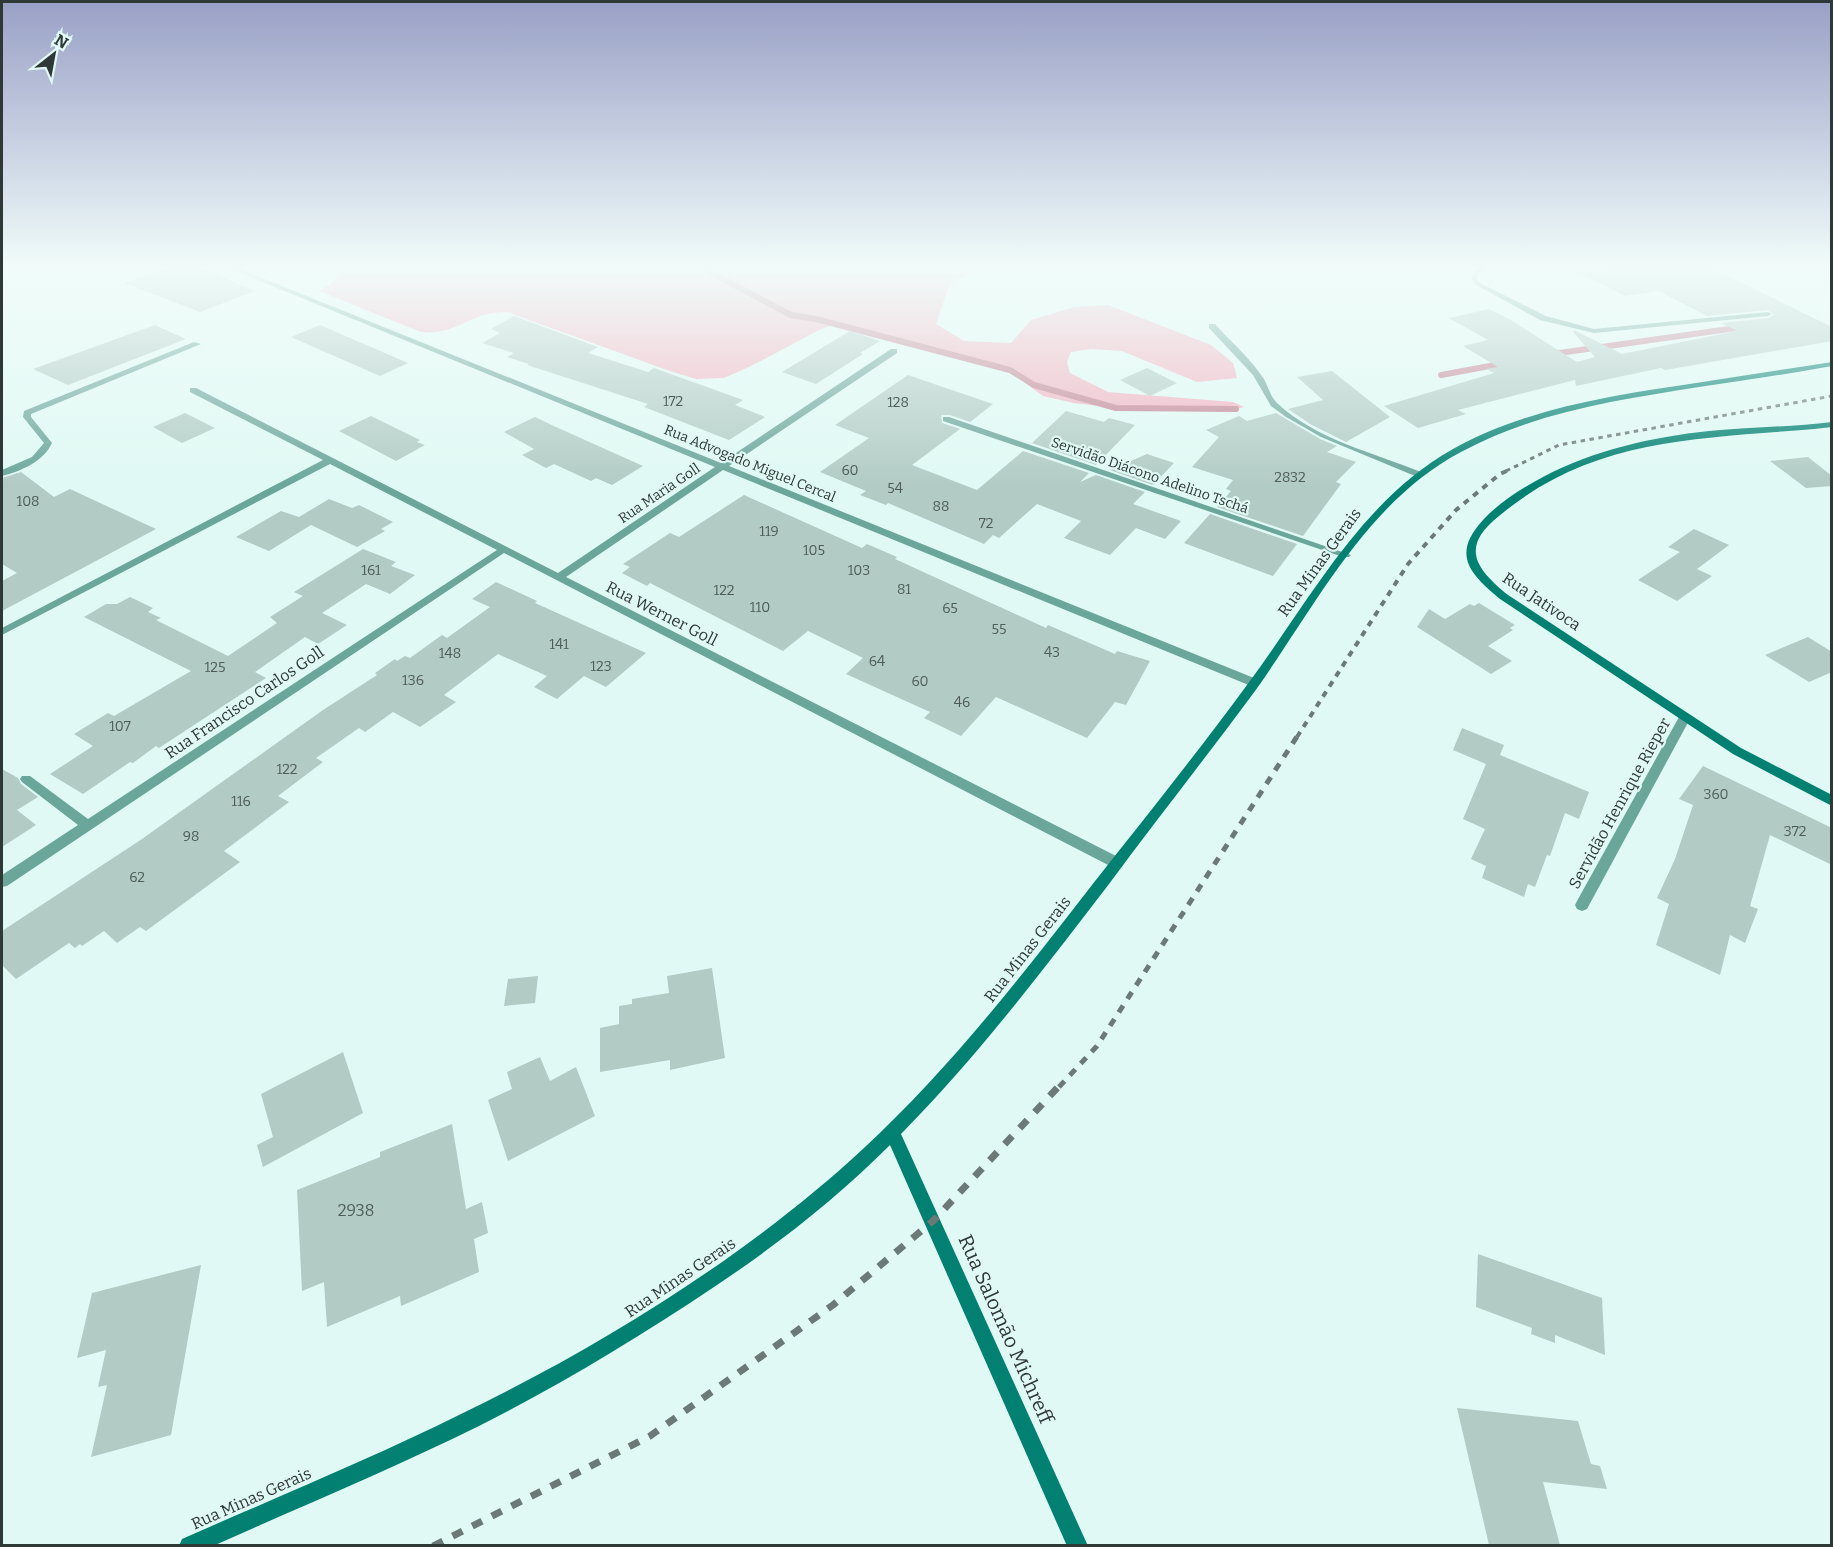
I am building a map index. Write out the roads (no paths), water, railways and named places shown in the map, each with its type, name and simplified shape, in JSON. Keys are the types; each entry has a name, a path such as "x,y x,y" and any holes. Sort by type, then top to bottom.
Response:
{"main road":[{"name":"Rua Minas Gerais","path":"189,1545 443,1433 556,1374 632,1331 785,1227 839,1182 892,1131 1002,1012 1255,683 1375,516 1418,474 1467,445 1530,419 1626,397 1832,364"},
{"name":"Rua Jativoca","path":"1832,424 1691,436 1630,448 1603,456 1574,467 1520,495 1480,527 1468,558 1473,569 1484,581 1504,597 1764,767 1832,801"},
{"name":"Rua Salomão Michreff","path":"892,1131 1078,1545"}],"street":[{"name":"Rua Advogado Miguel Cercal","path":"412,341 1255,683"},
{"path":"1227,341 1258,374 1267,396 1275,405 1308,427 1418,474"},
{"path":"2,473 45,452 48,442 27,417 27,413 197,344"},
{"name":"Rua Maria Goll","path":"559,577 894,351"},
{"name":"Rua Werner Goll","path":"193,390 1117,863"},
{"name":"Servidão Diácono Adelino Tschá","path":"946,419 1346,555"},
{"path":"2,632 330,460"},
{"name":"Rua Francisco Carlos Goll","path":"2,882 504,549"},
{"name":"Servidão Henrique Rieper","path":"1582,905 1685,717"},
{"path":"26,779 87,825"}],"waterway":[{"path":"900,341 1010,370 1034,385 1116,408 1236,409"},
{"path":"1552,354 1643,341"},
{"path":"1441,375 1506,363"}],"railway":[{"path":"1506,471 1559,445 1832,396"},
{"path":"1297,737 1408,564 1456,510 1500,474 1509,470"},
{"path":"1059,1087 1097,1046 1298,735"},
{"path":"433,1546 650,1436 833,1305 933,1221 1060,1085"}]}
